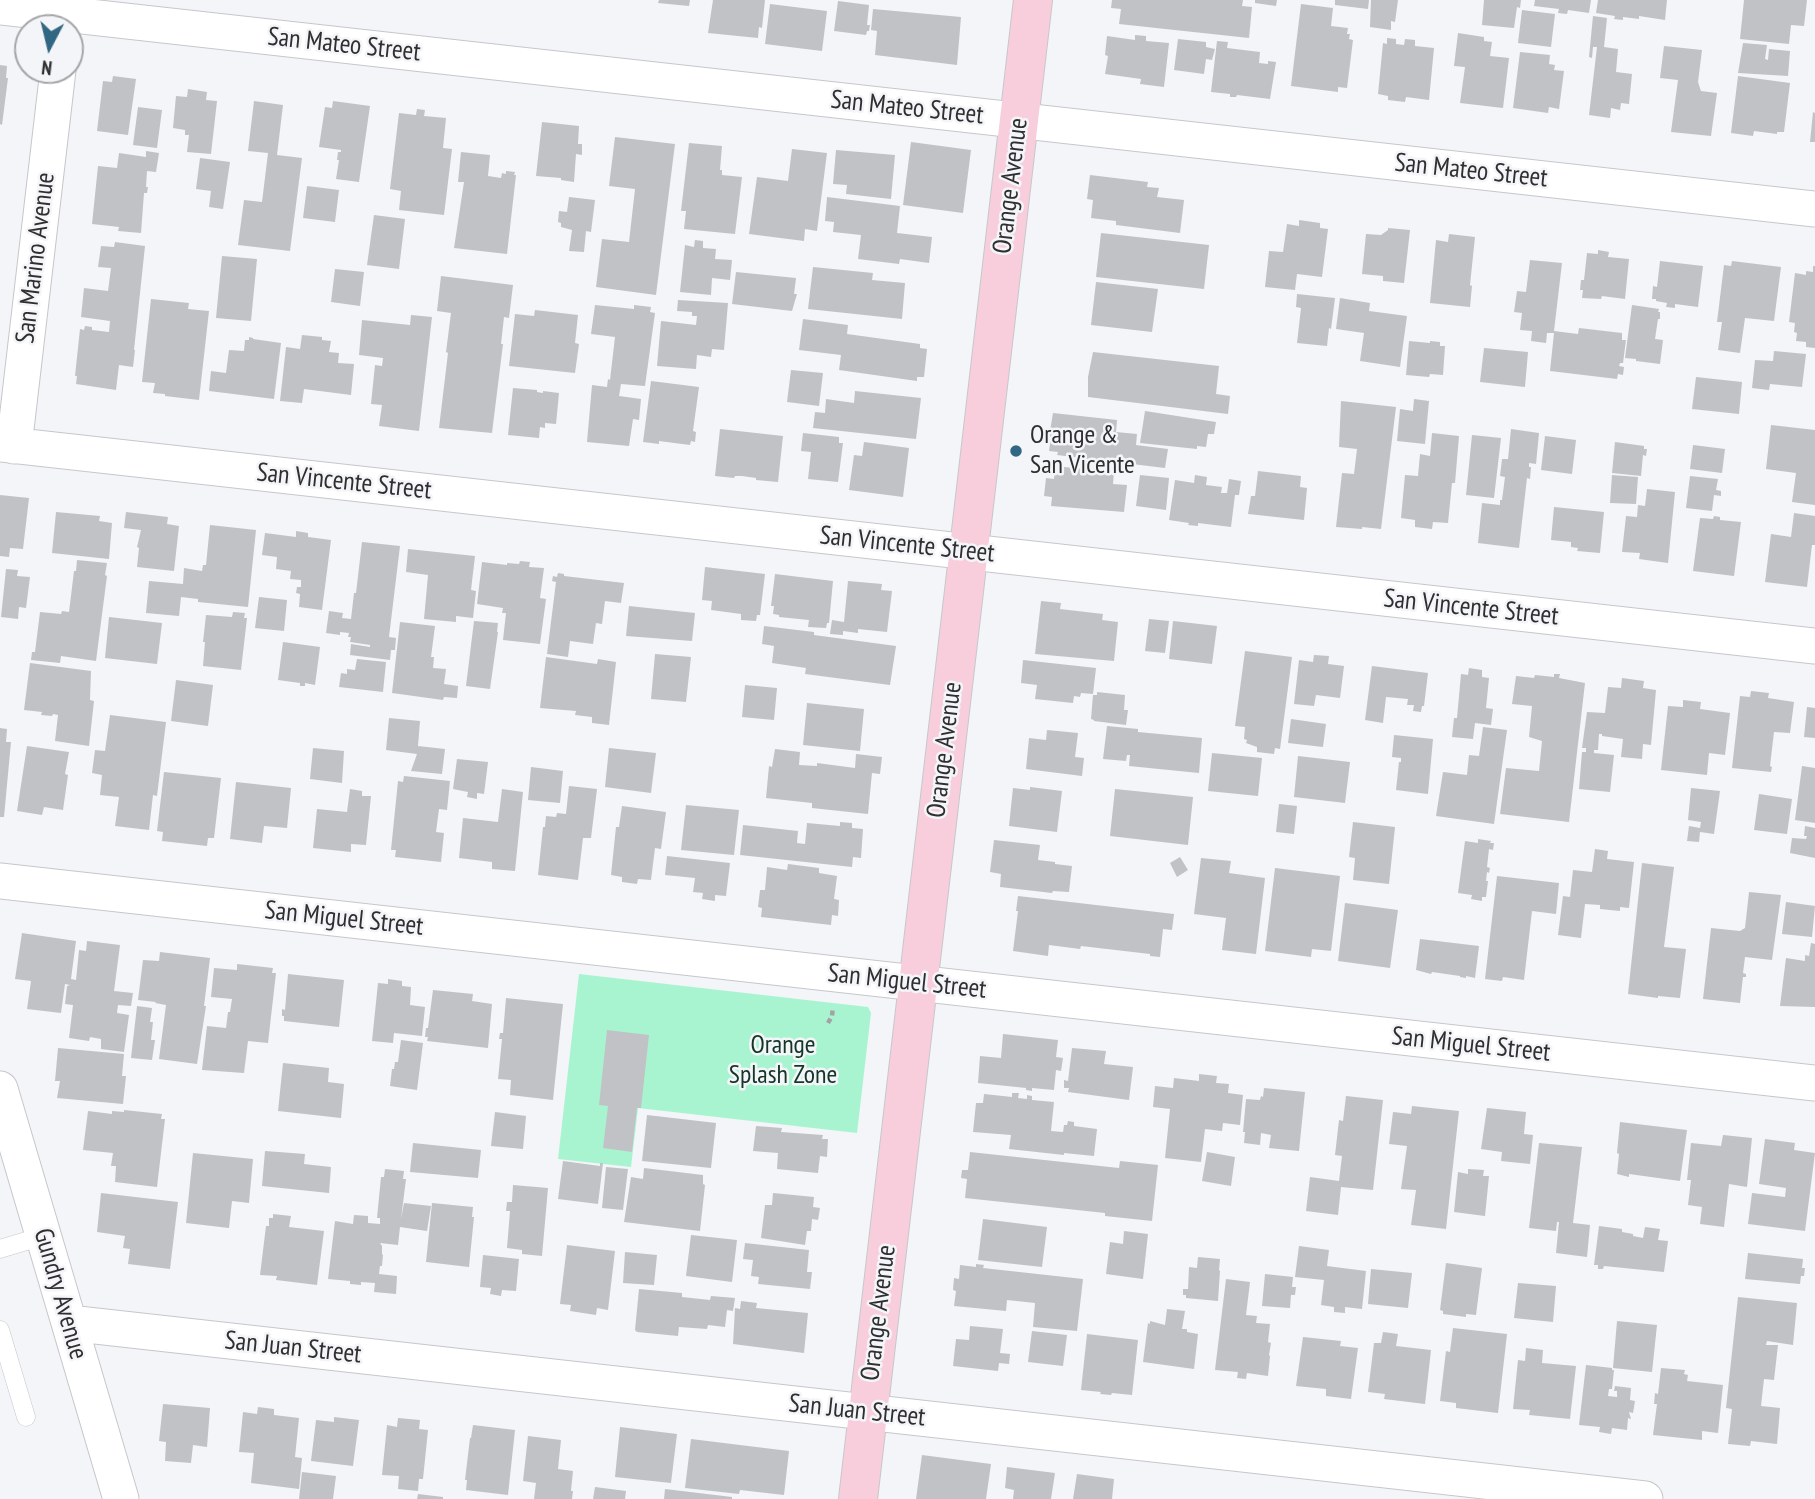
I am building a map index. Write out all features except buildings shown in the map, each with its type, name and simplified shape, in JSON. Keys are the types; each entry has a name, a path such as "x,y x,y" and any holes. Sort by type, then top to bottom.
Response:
{"street":[{"name":"Orange Avenue","path":"858,1499 1033,0"},
{"name":"San Mateo Street","path":"0,7 65,14"},
{"name":"San Mateo Street","path":"84,16 1815,209"},
{"name":"San Marino Avenue","path":"7,445 56,84"},
{"name":"San Vincente Street","path":"7,445 1815,646"},
{"name":"San Miguel Street","path":"0,881 1815,1083"},
{"name":"Gundry Avenue","path":"0,1089 121,1499"},
{"name":"San Juan Street","path":"69,1323 1645,1499"}],"lane":[{"path":"0,1249 43,1236"},
{"path":"0,1330 26,1416"}],"green space":[{"name":"Orange Splash Zone","path":"579,974 868,1007 871,1013 857,1133 638,1108 631,1167 558,1159"}],"place":[{"name":"Orange & San Vicente","path":"1016,451"}]}
